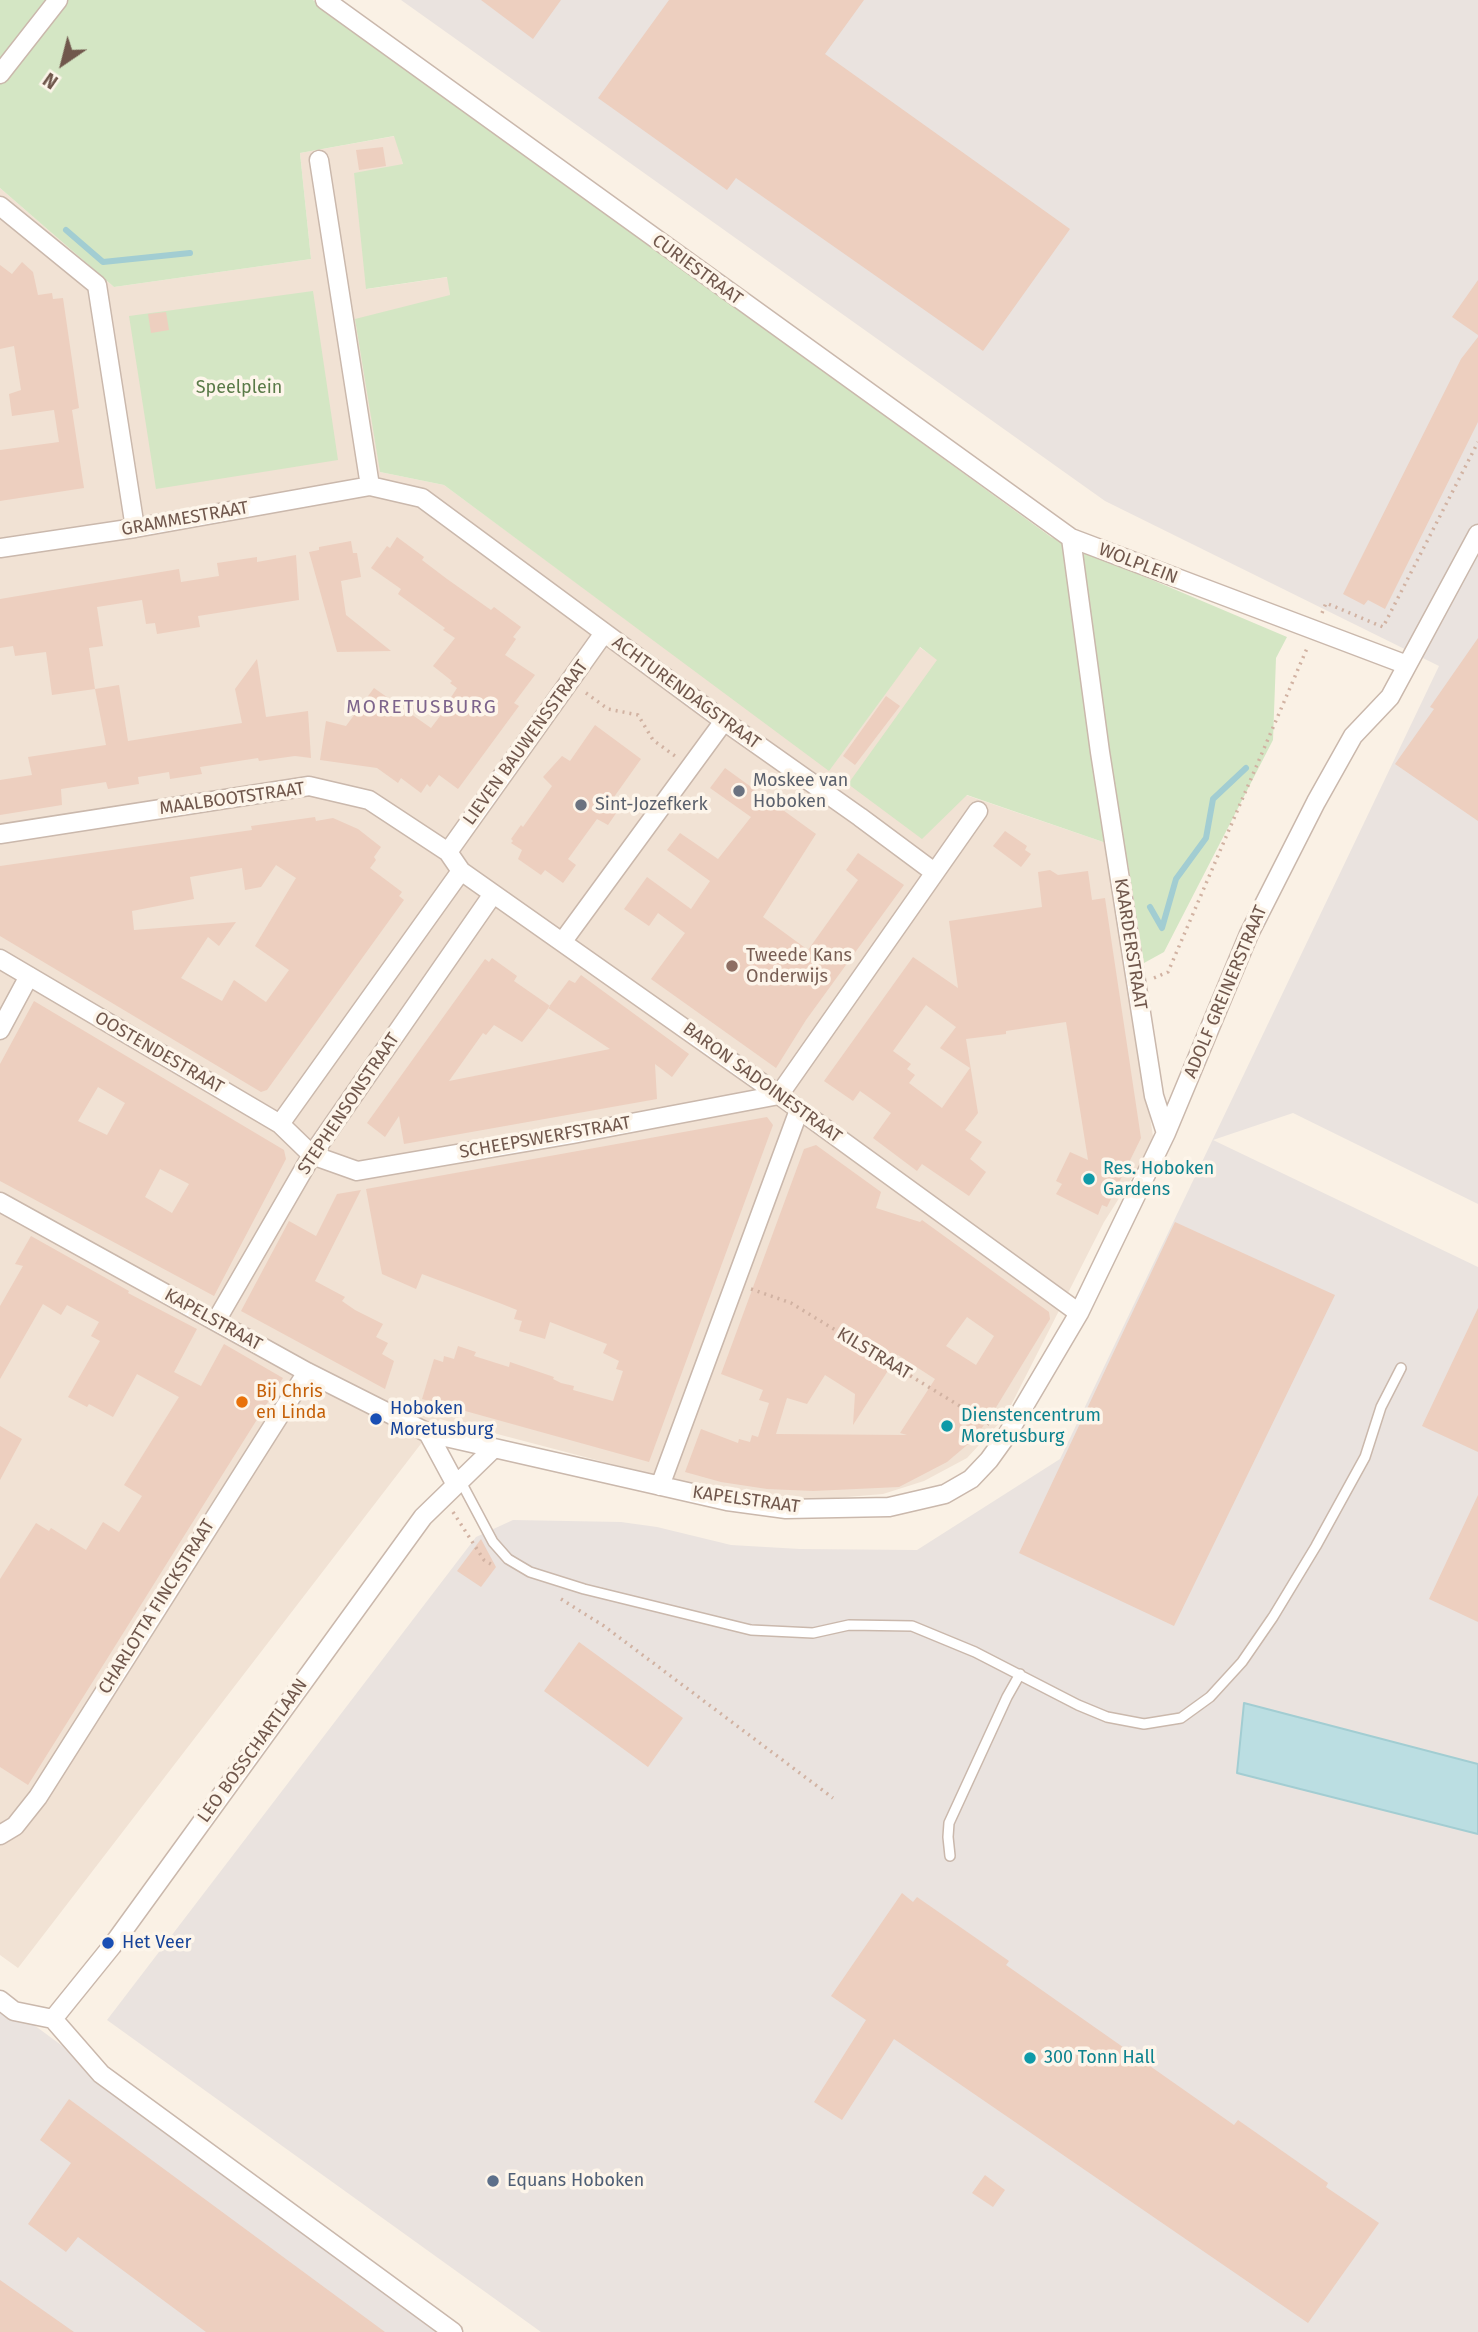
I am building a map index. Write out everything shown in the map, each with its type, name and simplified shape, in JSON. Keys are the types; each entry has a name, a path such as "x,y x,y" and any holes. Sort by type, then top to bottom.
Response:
{"street":[{"path":"0,74 58,0"},
{"name":"CURIESTRAAT","path":"325,0 1070,538"},
{"path":"319,160 370,486"},
{"path":"0,206 97,285 135,528"},
{"name":"GRAMMESTRAAT","path":"0,548 135,528 370,486"},
{"name":"ACHTURENDAGSTRAAT","path":"370,486 422,498 934,872"},
{"name":"ADOLF GREINERSTRAAT","path":"989,1460 1007,1435 1079,1313 1166,1133 1249,934 1316,802 1353,736 1390,696 1478,534"},
{"name":"WOLPLEIN","path":"1100,752 1070,538 1408,666"},
{"name":"LIEVEN BAUWENSSTRAAT","path":"448,852 604,633"},
{"path":"563,941 724,721"},
{"name":"KAARDERSTRAAT","path":"1100,752 1154,1096 1166,1133"},
{"name":"MAALBOOTSTRAAT","path":"0,834 309,786 369,800 448,852"},
{"path":"779,1095 978,811"},
{"name":"BARON SADOINESTRAAT","path":"448,852 461,871 779,1095 1079,1313"},
{"path":"280,1124 461,871"},
{"name":"STEPHENSONSTRAAT","path":"216,1321 312,1155 493,894"},
{"name":"OOSTENDESTRAAT","path":"0,959 280,1124 312,1155"},
{"path":"0,1030 29,976"},
{"name":"SCHEEPSWERFSTRAAT","path":"312,1155 357,1171 560,1137 779,1095"},
{"path":"660,1486 799,1110"},
{"name":"KAPELSTRAAT","path":"0,1202 307,1372 428,1433 727,1501 786,1509 889,1507 945,1494 971,1479 989,1460"},
{"name":"CHARLOTTA FINCKSTRAAT","path":"0,1835 15,1826 38,1797 307,1372"},
{"path":"428,1433 458,1483 494,1448"},
{"name":"LEO BOSSCHARTLAAN","path":"53,2020 112,1946 423,1517 458,1483"},
{"path":"0,2000 14,2011 53,2020 101,2074 453,2332"}],"lane":[{"path":"458,1483 484,1521 493,1542 508,1559 530,1572 584,1589 751,1630 813,1633 849,1625 912,1626 975,1652 1078,1705 1107,1717 1144,1724 1181,1718 1210,1697 1250,1650 1316,1546 1365,1457 1381,1407 1401,1368"},
{"path":"950,1856 949,1823 1020,1674"}],"path":[{"path":"1136,986 1168,972 1326,603 1383,627 1478,442"},
{"path":"570,681 608,709 638,715 653,740 690,767"},
{"name":"KILSTRAAT","path":"735,1284 791,1303 1007,1435"},
{"path":"576,1607 833,1798"}],"shaded area":[{"path":"401,0 1478,0 1478,1204 1293,1113 1213,1140 1478,1267 1478,2332 541,2332 107,2020 476,1537 513,1520 621,1522 657,1527 731,1545 800,1549 917,1550 1060,1459 1439,666 1105,501"},
{"path":"395,136 403,164 367,289 448,277 450,295 380,472 444,485 829,769 919,647 937,659 966,795 1109,844 1154,1143 1104,1222 1005,1417 967,1458 924,1481 883,1494 810,1500 684,1483 440,1419 18,1968 0,1955 0,188 114,287 311,259 300,153"},
{"path":"0,2000 451,2332 0,2332"}],"green space":[{"path":"0,0 313,0 1051,537 1287,637 1276,658 1273,740 1164,952 1144,963 1128,864 1109,844 967,795 922,839 848,784 937,660 920,647 829,771 444,485 380,472 355,319 450,295 447,277 366,289 354,173 403,164 394,136 300,153 311,259 114,287 0,188"},
{"name":"Speelplein","path":"313,291 338,460 156,489 129,316"}],"water":[{"path":"1244,1703 1478,1764 1478,1834 1237,1773"}],"building":[{"path":"481,0 561,0 533,39"},
{"path":"669,0 864,0 825,54 1070,229 983,351 736,178 727,190 598,98"},
{"path":"383,147 386,166 359,170 356,150"},
{"path":"22,262 33,272 38,295 52,293 53,299 63,298 79,408 72,410 84,488 0,501 0,450 59,442 54,410 12,416 9,394 21,390 14,346 0,349 0,265 12,274"},
{"path":"1478,280 1478,335 1452,317"},
{"path":"166,312 169,330 151,333 148,314"},
{"path":"1478,337 1478,422 1385,609 1368,600 1364,605 1343,594 1461,359"},
{"path":"397,537 447,579 521,627 505,655 535,675 514,703 519,706 458,789 439,775 430,787 427,784 421,793 401,778 398,783 377,768 320,760 326,721 346,726 374,688 431,728 450,703 448,702 457,688 433,666 455,638 398,594 401,589 371,568"},
{"path":"351,541 353,553 357,553 361,577 341,581 346,615 391,651 337,652 309,552 319,550 319,547"},
{"path":"296,555 299,600 198,616 200,627 157,634 155,623 146,624 142,600 97,607 103,646 89,648 95,689 52,695 46,652 15,656 13,646 0,648 0,599 179,569 181,582 219,576 217,563 257,557 257,562"},
{"path":"1478,638 1478,821 1395,764 1434,709 1430,707"},
{"path":"257,659 266,717 308,711 311,758 295,756 259,761 258,758 200,767 202,774 170,779 169,772 138,777 139,784 108,789 106,782 61,789 62,805 0,815 0,780 32,775 28,757 106,745 95,689 119,685 128,741 242,723 235,689"},
{"path":"886,696 900,706 855,765 843,756"},
{"name":"Sint-Jozefkerk","path":"595,725 641,759 614,797 623,803 608,825 597,819 568,859 576,865 563,883 545,870 541,875 518,859 522,850 511,843 511,839 521,825 523,827 552,786 543,777 562,756 570,761"},
{"path":"725,768 816,834 763,917 808,950 858,880 846,870 858,853 904,885 806,1020 776,1068 651,979 685,933 658,913 649,926 624,909 647,877 691,909 710,881 667,850 680,833 718,859 751,817 710,788"},
{"path":"315,817 316,821 333,818 358,829 381,847 370,868 402,892 399,896 404,900 267,1090 261,1092 0,936 0,866 252,830 251,826","holes":["276,865 296,878 255,946 289,970 266,1002 234,980 222,1001 181,978 208,937 219,946 236,922 134,930 132,911 194,899 190,877 242,868 245,890 261,887"]},
{"path":"1005,831 1027,846 1025,850 1031,854 1021,867 993,846"},
{"path":"1050,870 1058,875 1088,871 1092,900 1105,898 1141,1138 1107,1207 1102,1205 1098,1215 1056,1194 1062,1184 1056,1181 1070,1152 1088,1160 1066,1022 966,1039 978,1113 965,1130 982,1142 970,1159 986,1172 969,1196 922,1164 917,1171 873,1138 891,1113 860,1091 853,1101 824,1081 913,957 958,988 949,921 1042,907 1038,872","holes":["926,1005 956,1027 940,1048 970,1068 942,1108 909,1083 915,1075 907,1069 911,1064 893,1051"]},
{"path":"492,958 517,976 514,981 550,1006 569,980 575,983 581,975 689,1054 672,1077 655,1064 657,1099 404,1144 399,1116 385,1137 367,1123 485,959 489,962","holes":["548,1008 610,1049 449,1081 483,1033 486,1035 494,1025 522,1042"]},
{"path":"34,1001 284,1150 286,1159 214,1296 0,1181 0,1064","holes":["98,1087 125,1103 107,1135 78,1121","160,1169 189,1184 172,1213 145,1197"]},
{"path":"767,1117 773,1125 649,1462 422,1399 434,1359 443,1362 444,1356 454,1359 458,1346 476,1352 474,1356 509,1367 510,1362 554,1377 553,1379 561,1383 574,1386 573,1390 613,1401 623,1371 616,1369 619,1361 603,1353 607,1344 550,1322 545,1339 519,1331 522,1321 514,1319 517,1310 422,1274 416,1289 382,1274 366,1189"},
{"path":"816,1145 881,1192 876,1208 920,1222 922,1220 1049,1312 1050,1319 973,1440 947,1462 899,1487 813,1491 767,1489 721,1482 685,1472 701,1429 738,1443 739,1439 750,1442 752,1435 758,1437 769,1403 759,1400 763,1390 721,1374 804,1149","holes":["967,1317 994,1336 976,1365 946,1346","898,1355 935,1379 900,1433 907,1435 776,1434 787,1398 807,1404 825,1375 855,1394 853,1425"]},
{"path":"361,1190 315,1281 345,1297 342,1301 355,1310 383,1324 376,1337 388,1343 382,1354 394,1361 385,1389 241,1311 289,1221 316,1236 337,1194"},
{"path":"1175,1222 1335,1295 1174,1626 1019,1553"},
{"path":"31,1236 129,1291 128,1293 197,1329 174,1372 201,1386 224,1344 283,1378 28,1785 0,1767 0,1579 36,1523 49,1531 51,1528 86,1550 103,1522 119,1532 142,1496 124,1485 179,1397 137,1374 113,1417 89,1404 87,1407 68,1397 100,1341 91,1336 99,1322 67,1305 61,1315 43,1304 0,1379 0,1306 23,1266 15,1264"},
{"path":"1478,1308 1478,1452 1422,1426"},
{"path":"0,1426 22,1439 0,1480"},
{"path":"1478,1495 1478,1622 1429,1599"},
{"path":"481,1539 496,1567 481,1587 457,1571"},
{"path":"579,1642 683,1718 648,1767 544,1691"},
{"name":"300 Tonn Hall","path":"902,1893 913,1902 917,1897 1009,1961 1006,1965 1234,2125 1238,2120 1328,2183 1326,2187 1379,2223 1308,2323 894,2039 842,2120 814,2102 866,2020 831,1996"},
{"path":"69,2099 385,2332 206,2332 78,2237 66,2252 28,2224 71,2163 40,2140"},
{"path":"985,2175 1005,2190 993,2207 972,2193"},
{"path":"0,2280 74,2332 0,2332"}],"waterway":[{"path":"66,230 103,262 190,253"},
{"path":"1150,907 1162,928 1176,879 1206,838 1213,799 1246,768"}],"place":[{"name":"Moskee van Hoboken","path":"739,791"},
{"name":"Sint-Jozefkerk","path":"581,805"},
{"name":"Tweede Kans Onderwijs","path":"732,966"},
{"name":"Res. Hoboken Gardens","path":"1089,1179"},
{"name":"Bij Chris en Linda","path":"242,1402"},
{"name":"Hoboken Moretusburg","path":"376,1419"},
{"name":"Dienstencentrum Moretusburg","path":"947,1426"},
{"name":"Het Veer","path":"108,1943"},
{"name":"300 Tonn Hall","path":"1030,2058"},
{"name":"Equans Hoboken","path":"493,2181"}],"district":[{"name":"MORETUSBURG","path":"422,708"}]}
